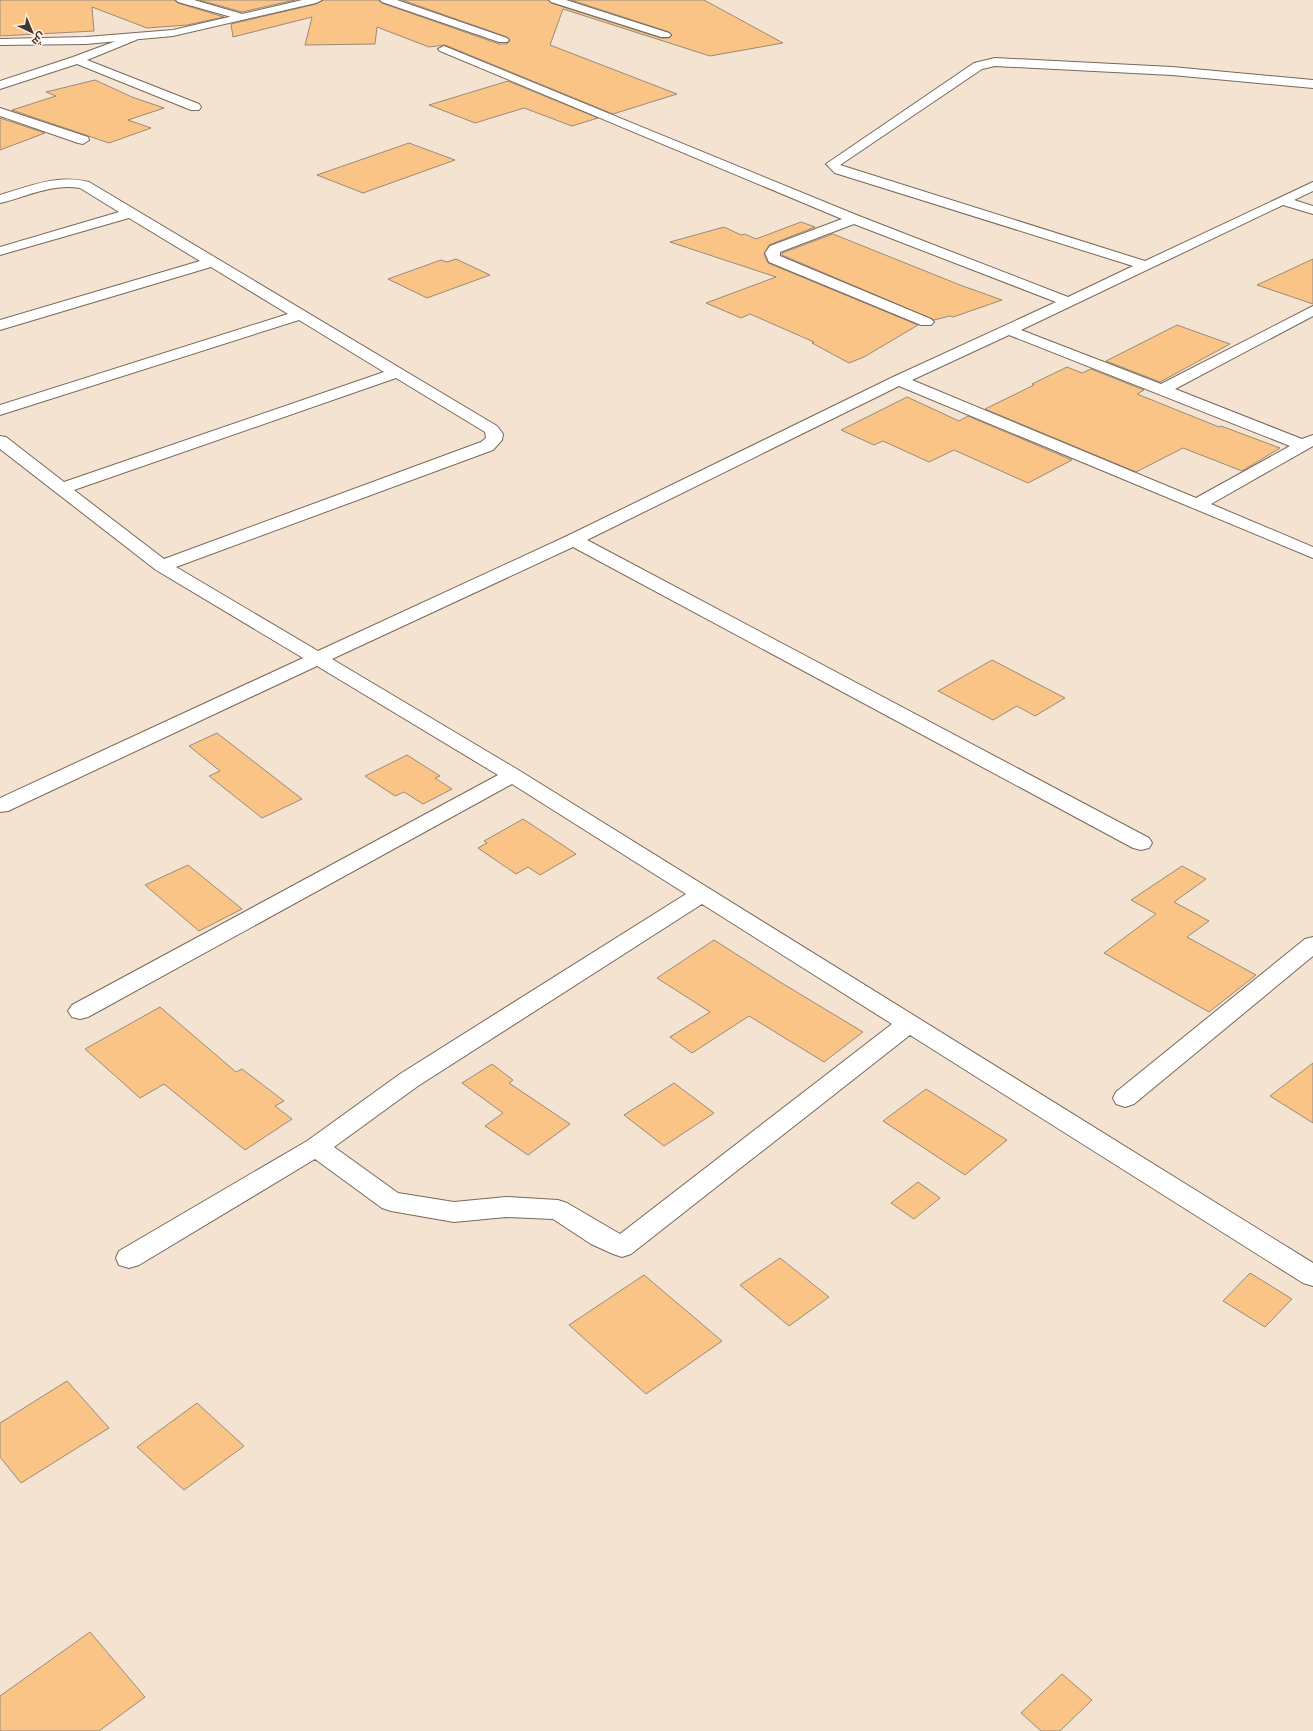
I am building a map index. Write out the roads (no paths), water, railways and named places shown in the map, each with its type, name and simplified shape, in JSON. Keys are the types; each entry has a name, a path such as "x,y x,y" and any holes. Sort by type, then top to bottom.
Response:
{"street":[{"path":"182,0 242,17"},
{"path":"0,42 132,38 173,33 316,0"},
{"path":"386,0 503,40"},
{"path":"556,0 665,35"},
{"path":"0,85 77,60 132,38"},
{"path":"444,49 854,219 1069,302"},
{"path":"77,60 195,107"},
{"path":"1146,266 840,170 833,164 966,75 972,69 986,64 1044,64 1172,71 1313,84"},
{"path":"0,112 83,140"},
{"path":"0,198 69,182 84,185 491,429 495,434 494,440 487,446 480,449 162,566"},
{"path":"0,806 573,540 899,380 1146,266 1313,186"},
{"path":"1283,200 1313,210"},
{"path":"0,251 131,214"},
{"path":"854,219 775,249 772,253 774,259 926,322"},
{"path":"0,325 212,262"},
{"path":"1162,390 1313,310"},
{"path":"0,410 300,315"},
{"path":"1009,330 1162,390 1308,442"},
{"path":"62,488 396,373"},
{"path":"899,380 1313,553"},
{"path":"0,441 162,566 315,659 513,775 703,893 908,1024 1313,1276"},
{"path":"1198,504 1308,442"},
{"path":"1295,546 1313,535"},
{"path":"573,540 1141,843"},
{"path":"80,1012 513,775"},
{"path":"129,1258 316,1147 409,1080 703,893"},
{"path":"1125,1098 1313,944"},
{"path":"316,1147 390,1202 454,1212 506,1208 558,1210 600,1237 622,1247 908,1024"}]}
